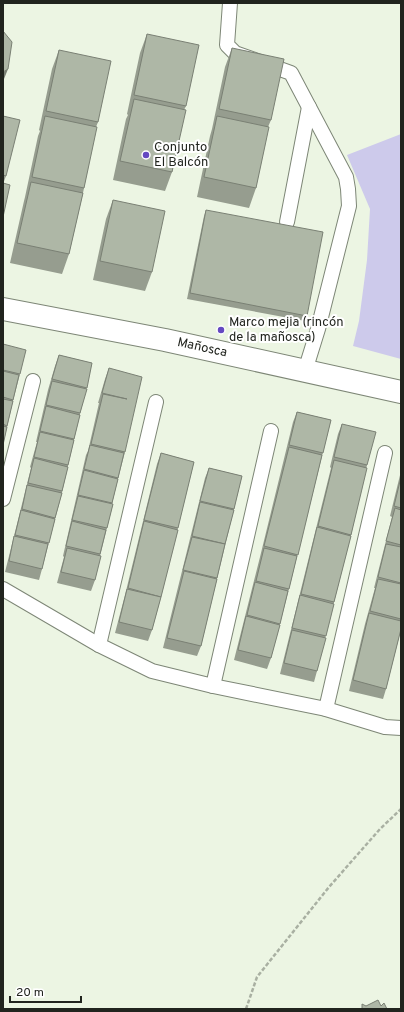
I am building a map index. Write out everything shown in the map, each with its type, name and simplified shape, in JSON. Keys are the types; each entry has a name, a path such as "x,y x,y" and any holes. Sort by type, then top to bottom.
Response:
{"street":[{"name":"Mañosca","path":"3,309 158,339 401,392"}],"lane":[{"path":"230,3 227,45 235,53 291,73 346,178 349,206 318,328 305,371"},
{"path":"287,222 309,107"},
{"path":"3,499 33,381"},
{"path":"99,646 156,402"},
{"path":"213,686 271,431"},
{"path":"326,708 385,453"},
{"path":"3,589 99,646 152,671 213,686 326,708 385,727 401,728"}],"path":[{"path":"246,1009 257,977 328,887 401,808"}],"shaded area":[{"path":"401,134 401,359 353,346 359,321 367,260 370,209 347,155"}],"building":[{"path":"3,31 12,42 8,69 3,72"},
{"path":"147,34 199,45 186,106 134,95"},
{"path":"232,48 284,59 271,120 219,109"},
{"path":"59,50 111,61 98,122 46,111"},
{"name":"Conjunto El Balcón","path":"134,99 186,110 172,172 120,161"},
{"path":"3,116 20,120 6,176 3,175"},
{"path":"45,116 97,127 84,188 32,177"},
{"path":"217,116 269,127 256,188 204,177"},
{"path":"31,182 83,193 69,254 17,243"},
{"path":"3,183 10,185 3,217"},
{"path":"113,200 165,211 152,272 100,261"},
{"path":"206,210 323,232 307,316 190,293"},
{"path":"3,344 26,350 20,374 3,370"},
{"path":"59,355 92,363 87,388 52,379"},
{"path":"109,368 142,377 125,452 91,444 103,394 127,399 102,393"},
{"path":"3,371 19,375 13,400 3,397"},
{"path":"52,381 87,389 80,413 46,405"},
{"path":"3,399 13,401 7,426 3,424"},
{"path":"46,406 80,415 74,439 40,431"},
{"path":"297,412 331,420 323,453 289,445"},
{"path":"342,424 376,432 367,465 334,457"},
{"path":"3,426 7,427 3,445"},
{"path":"40,432 74,440 68,465 34,457"},
{"path":"90,445 124,453 118,478 84,469"},
{"path":"289,447 322,455 298,555 264,546"},
{"path":"161,453 194,462 178,528 144,520"},
{"path":"34,458 68,467 62,491 28,483"},
{"path":"334,460 367,468 351,535 318,526"},
{"path":"209,468 242,476 234,509 200,501"},
{"path":"84,470 118,479 112,503 78,495"},
{"path":"401,477 401,508 394,506"},
{"path":"27,485 62,493 55,518 22,509"},
{"path":"78,496 113,504 107,528 72,520"},
{"path":"200,502 234,510 225,544 192,536"},
{"path":"395,508 401,510 401,545 386,541"},
{"path":"21,510 55,519 49,543 15,535"},
{"path":"72,521 106,530 100,554 66,546"},
{"path":"144,521 178,530 161,597 128,588"},
{"path":"317,527 351,536 334,602 301,594"},
{"path":"14,536 48,544 42,569 9,561"},
{"path":"192,537 225,544 217,578 183,570"},
{"path":"386,544 401,547 401,583 378,577"},
{"path":"67,548 101,556 95,580 61,572"},
{"path":"264,548 297,556 289,589 256,581"},
{"path":"184,571 217,579 201,646 167,638"},
{"path":"378,579 401,584 401,619 370,611"},
{"path":"255,582 288,591 280,624 247,615"},
{"path":"127,589 161,597 152,630 119,622"},
{"path":"300,595 334,604 326,636 292,628"},
{"path":"369,613 401,621 401,629 386,689 353,680"},
{"path":"246,616 280,625 271,658 238,650"},
{"path":"292,630 326,638 317,671 284,663"},
{"path":"378,1000 381,1006 384,1003 387,1009 362,1009 362,1004 366,1006"}],"place":[{"name":"Conjunto El Balcón","path":"146,155"},
{"name":"Marco mejia (rincón de la mañosca)","path":"221,330"}]}
